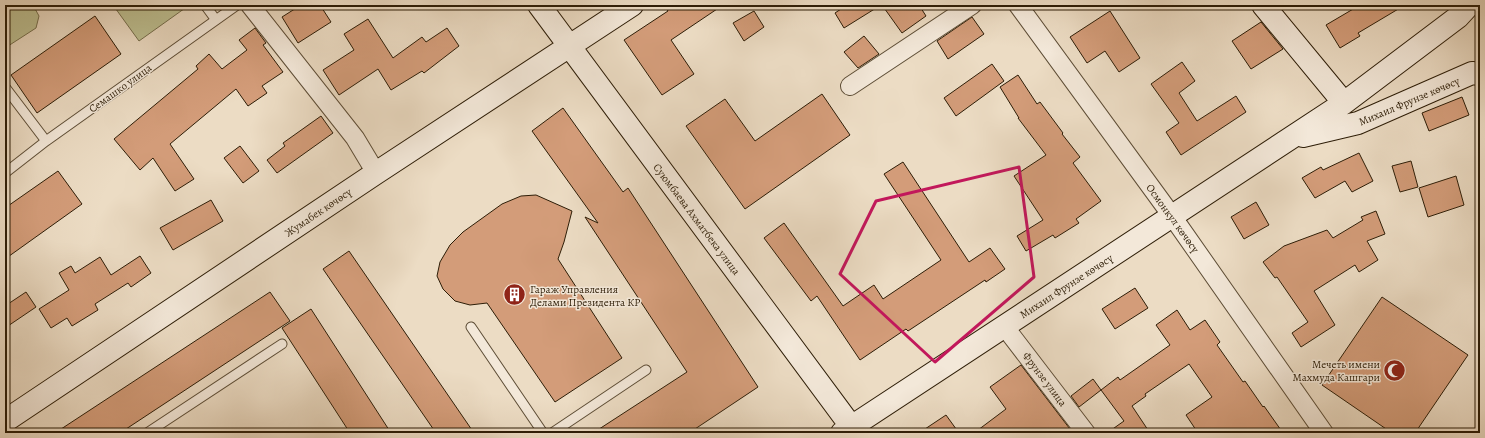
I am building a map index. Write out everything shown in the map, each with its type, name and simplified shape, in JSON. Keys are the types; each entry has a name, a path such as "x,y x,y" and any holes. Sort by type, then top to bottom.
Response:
{"street":[{"path":"250,5 355,138 376,173"},
{"name":"Суюмбаева Ахматбека улица","path":"538,5 850,431"},
{"name":"Жумабек көчөсү","path":"5,421 376,173 632,5"},
{"path":"850,86 972,5"},
{"name":"Осмонкул көчөсү","path":"1018,5 1172,216 1324,433"},
{"path":"1263,5 1344,103"},
{"name":"Михаил Фрунзе көчөсү","path":"850,431 1004,326 1344,103 1458,17 1469,5"},
{"name":"Михаил Фрунзе көчөсү","path":"1290,139 1358,123 1472,73 1480,74"},
{"name":"Фрунзе улица","path":"1004,326 1086,433"}],"lane":[{"path":"205,5 216,20"},
{"name":"Семашко улица","path":"5,172 236,5"},
{"path":"5,88 46,141"},
{"path":"471,327 543,433"},
{"path":"147,433 282,344"},
{"path":"552,433 646,370"}],"highlighted area":[{"path":"1019,167 1034,277 935,362 840,274 876,201"}],"green space":[{"path":"5,5 33,5 39,16 36,28 5,48"},
{"path":"113,5 187,5 188,6 139,41"}],"building":[{"path":"301,5 320,5 331,22 298,43 282,17"},
{"path":"664,5 723,5 671,40 694,74 662,95 624,40 668,11"},
{"path":"847,5 881,5 844,28 835,13"},
{"path":"882,5 919,5 926,16 902,33"},
{"path":"1360,5 1405,5 1358,33 1360,36 1340,48 1326,25"},
{"path":"754,11 764,27 744,41 733,23"},
{"path":"1110,11 1140,58 1119,72 1105,51 1087,63 1070,37"},
{"path":"95,16 121,54 37,113 11,75"},
{"path":"972,17 984,34 948,59 937,41"},
{"path":"368,19 393,58 422,37 426,42 447,28 459,46 424,73 422,71 391,90 378,69 339,95 323,70 354,50 344,34"},
{"path":"1261,22 1283,49 1251,69 1232,41"},
{"path":"255,28 266,43 263,45 283,72 262,86 267,93 248,106 236,89 170,144 194,179 175,191 153,158 140,170 114,139 198,69 196,66 209,54 222,69 247,50 239,40"},
{"path":"864,36 879,54 858,68 844,52"},
{"path":"1182,62 1195,81 1179,93 1197,121 1236,96 1246,112 1181,155 1166,132 1179,123 1151,84"},
{"path":"992,64 1004,81 956,116 944,98"},
{"path":"1018,75 1037,104 1040,102 1080,157 1073,163 1101,201 1076,219 1079,223 1055,238 1053,235 1026,251 1017,236 1043,220 1014,176 1046,155 1018,118 1000,87"},
{"path":"822,94 850,135 745,209 686,126 725,99 755,141"},
{"path":"1462,97 1469,115 1429,131 1422,113"},
{"path":"563,108 623,192 628,188 758,387 689,433 593,433 687,372 585,217 598,223 532,131"},
{"path":"321,116 333,133 277,173 267,160 285,146 283,143"},
{"path":"240,146 259,171 243,183 224,158"},
{"path":"1359,153 1373,181 1352,192 1345,181 1315,198 1302,178 1321,167 1323,170"},
{"path":"1411,161 1418,187 1400,192 1392,166"},
{"path":"903,162 969,262 990,248 1005,269 986,282 985,280 908,331 906,329 860,360 817,296 811,301 764,238 784,223 843,306 874,285 883,299 941,260 884,174"},
{"path":"58,171 82,204 5,259 5,208"},
{"path":"1456,176 1464,205 1428,217 1419,188"},
{"name":"Гараж Управления Делами Президента КР","path":"536,195 572,211 558,259 622,358 555,402 487,303 470,305 455,301 443,289 437,276 440,262 450,245 463,232 502,204 521,196"},
{"path":"211,200 223,221 173,250 160,228"},
{"path":"1256,202 1269,225 1244,239 1231,217"},
{"path":"1376,211 1385,234 1367,241 1378,260 1359,272 1355,265 1314,291 1335,325 1301,347 1292,333 1308,322 1277,277 1275,278 1263,262 1284,246 1327,230 1333,238 1363,220 1361,217"},
{"path":"349,251 474,433 436,433 323,269"},
{"path":"140,256 151,273 131,287 128,283 95,304 98,310 72,326 67,318 51,328 39,309 69,290 59,273 71,266 75,273 100,257 111,275"},
{"path":"1135,288 1148,308 1115,329 1102,309"},
{"path":"26,292 36,307 5,328 5,306"},
{"path":"270,292 290,321 120,433 55,433"},
{"name":"Мечеть имени Махмуда Кашгари","path":"1382,297 1468,355 1415,433 1392,433 1322,385"},
{"path":"311,309 391,433 350,433 282,328"},
{"path":"1177,310 1190,330 1205,320 1220,342 1217,345 1243,382 1245,381 1283,433 1198,433 1186,415 1212,397 1189,364 1145,394 1146,396 1132,406 1150,433 1107,433 1124,421 1101,390 1118,377 1120,380 1170,345 1156,325"},
{"path":"1021,365 1073,433 974,433 1006,409 990,387"},
{"path":"1093,379 1101,390 1079,407 1071,396"},
{"path":"946,415 959,433 919,433"}],"place":[{"name":"Гараж Управления Делами Президента КР","path":"515,295"},
{"name":"Мечеть имени Махмуда Кашгари","path":"1395,370"}]}
